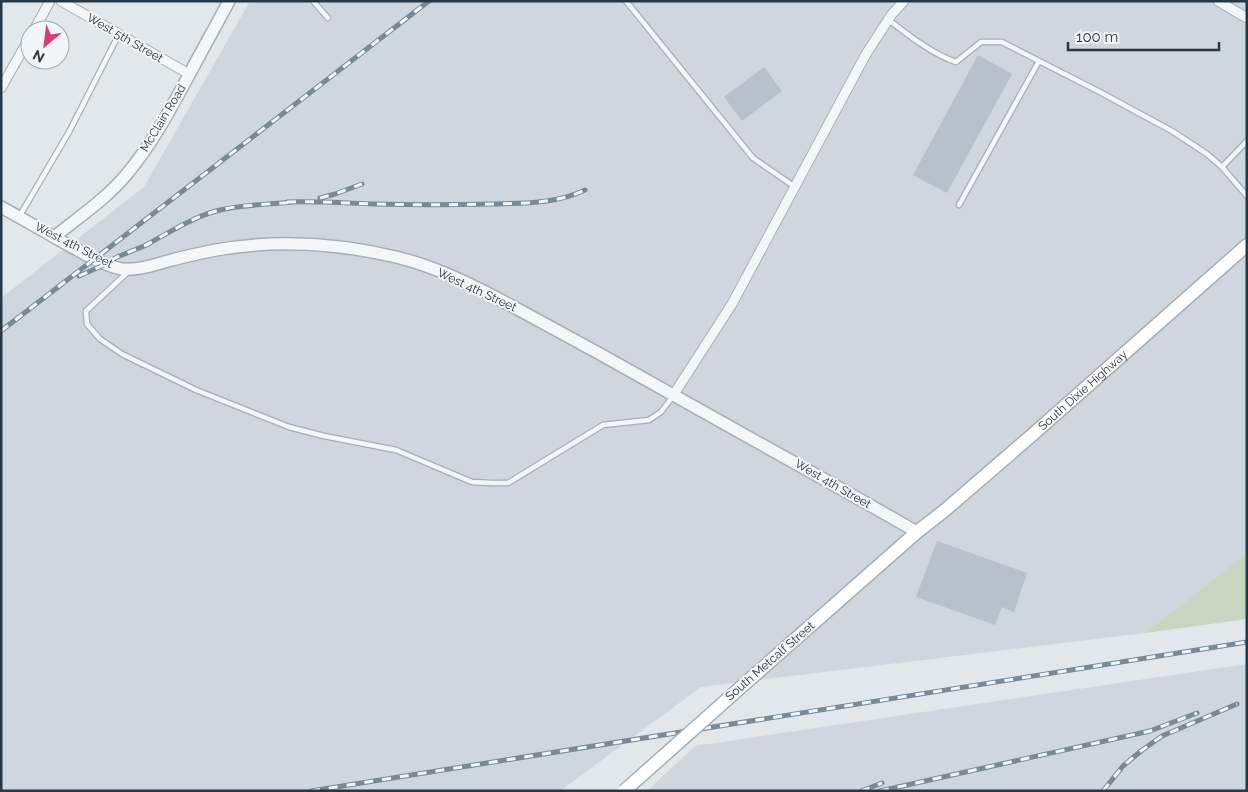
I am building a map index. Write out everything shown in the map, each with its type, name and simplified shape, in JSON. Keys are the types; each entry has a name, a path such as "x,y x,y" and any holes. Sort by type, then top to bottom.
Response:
{"main road":[{"name":"South Dixie Highway","path":"917,532 1024,442 1247,246"},
{"name":"South Metcalf Street","path":"624,791 917,532"}],"street":[{"path":"40,20 50,1"},
{"name":"West 5th Street","path":"61,1 189,74"},
{"name":"McClain Road","path":"54,237 97,204 126,175 152,140 230,1"},
{"path":"674,394 732,304 866,54 904,1"},
{"path":"1218,1 1247,18"},
{"path":"1,88 20,55"},
{"name":"West 4th Street","path":"1,207 54,237 106,264 120,269 151,266 204,252 237,246 276,244 301,243 345,246 398,257 454,277 483,290 755,439 917,532"}],"lane":[{"path":"313,1 328,18"},
{"path":"626,1 753,158 795,186"},
{"path":"889,20 908,35 956,62 981,42 1002,42 1172,131 1207,154 1222,167 1247,196"},
{"path":"19,217 69,132 119,34"},
{"path":"959,205 1039,61"},
{"path":"1222,167 1247,141"},
{"path":"131,269 86,312 87,324 100,339 122,354 196,390 289,427 396,450 472,482 508,482 603,425 649,420 661,412 674,394"}],"shaded area":[{"path":"250,1 1247,1 1247,553 1145,633 701,687 560,791 1,791 1,298 144,187"},
{"path":"1247,664 1247,791 647,791 695,746"}],"green space":[{"path":"1247,553 1247,619 1145,633"}],"building":[{"path":"978,55 1012,74 947,193 913,175"},
{"path":"764,67 782,91 742,121 724,97"},
{"path":"937,541 1027,573 1014,612 1002,607 995,625 916,597"}],"railway":[{"path":"1,331 429,1"},
{"path":"320,198 362,184"},
{"path":"287,202 418,205 516,203 540,202 563,198 585,190"},
{"path":"144,246 188,222 216,211 244,206 292,202"},
{"path":"79,276 149,244"},
{"path":"311,791 1247,642"},
{"path":"1103,791 1123,766 1162,736 1237,704"},
{"path":"880,791 1150,731 1197,713"},
{"path":"861,791 882,783"}]}
